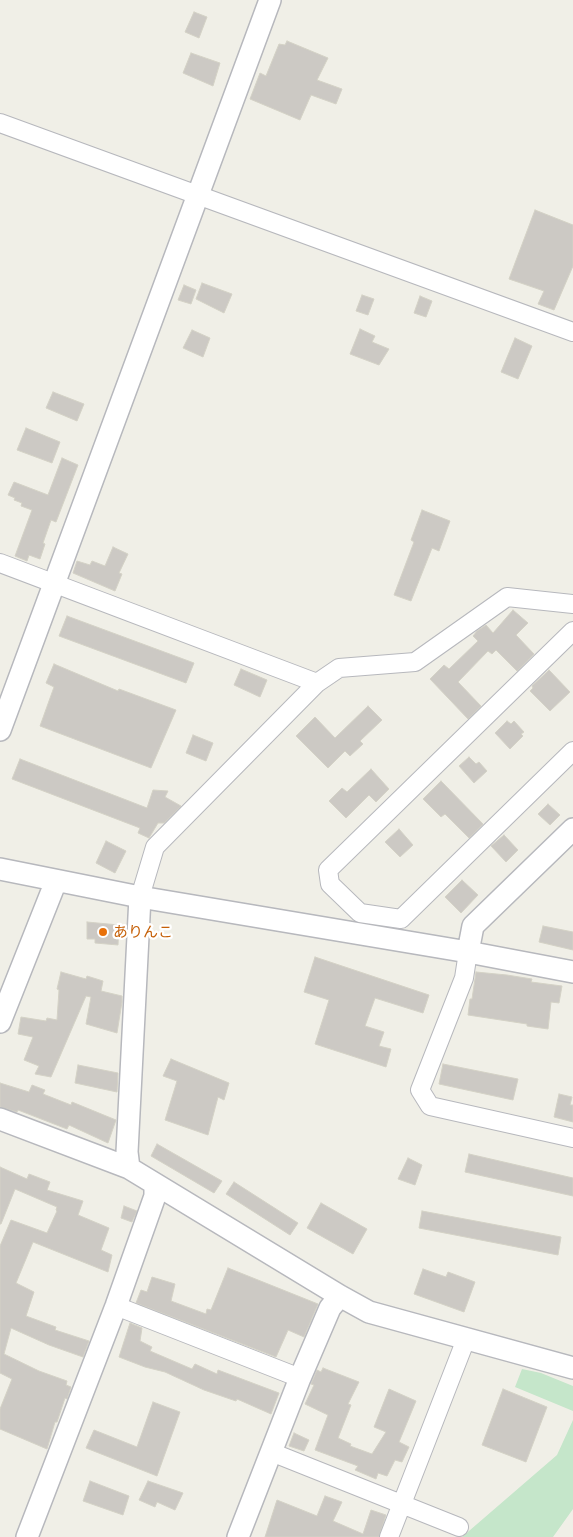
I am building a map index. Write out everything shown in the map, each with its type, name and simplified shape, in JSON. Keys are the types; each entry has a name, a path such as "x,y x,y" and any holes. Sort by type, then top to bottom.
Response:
{"street":[{"path":"0,730 270,0"},
{"path":"0,123 573,332"},
{"path":"0,563 317,683"},
{"path":"129,1168 127,1152 140,897 155,847 317,683 339,668 415,662 507,597 573,604"},
{"path":"573,631 328,870 330,884 360,913 401,919 573,751"},
{"path":"573,829 474,926 464,978 420,1090 430,1106 573,1138"},
{"path":"0,869 140,897 468,952 573,972"},
{"path":"0,1022 56,881"},
{"path":"0,1119 129,1168 155,1186 369,1312 573,1368"},
{"path":"27,1537 116,1306 155,1196 155,1186"},
{"path":"238,1537 300,1378 330,1308 340,1296"},
{"path":"116,1306 300,1378"},
{"path":"389,1537 466,1338"},
{"path":"270,1452 459,1527"}],"green space":[{"path":"522,1369 541,1373 573,1386 573,1411 515,1387"},
{"path":"573,1420 573,1509 553,1537 462,1537 557,1455"}],"building":[{"path":"194,12 207,17 199,38 185,32"},
{"path":"287,41 328,58 317,80 342,89 336,104 311,95 300,120 250,99 260,73 266,76 279,44 285,45"},
{"path":"191,53 220,63 213,86 183,73"},
{"path":"535,210 573,225 573,266 554,310 538,304 544,291 509,279"},
{"path":"202,283 232,294 224,313 196,299"},
{"path":"184,285 196,290 191,304 178,300"},
{"path":"362,295 374,299 368,315 356,311"},
{"path":"420,296 432,301 426,317 414,313"},
{"path":"360,329 375,336 372,342 389,349 379,365 350,354"},
{"path":"192,330 210,338 203,357 183,348"},
{"path":"515,338 532,346 518,379 501,372"},
{"path":"53,392 84,404 77,421 46,408"},
{"path":"26,428 60,442 52,463 17,450"},
{"path":"62,458 78,465 56,522 51,520 40,559 29,555 27,561 15,556 32,510 21,506 22,503 8,495 14,482 48,495"},
{"path":"422,510 450,521 439,551 432,548 411,601 394,595 414,542 411,540"},
{"path":"113,547 128,554 119,573 122,574 115,591 73,573 77,561 90,565 92,561 105,566"},
{"path":"513,610 528,623 516,635 534,654 517,671 496,650 492,654 488,651 458,682 481,706 468,719 430,679 444,665 449,669 478,641 473,636 477,631 486,625 493,633"},
{"path":"67,616 194,663 186,683 59,636"},
{"path":"54,664 118,691 119,689 176,710 151,768 40,726 54,687 46,683"},
{"path":"241,669 267,680 260,697 234,685"},
{"path":"549,670 570,692 550,711 530,691 533,688 532,686"},
{"path":"368,706 382,720 360,741 363,744 350,756 345,751 328,768 296,736 315,717 335,738"},
{"path":"507,721 511,724 514,721 524,732 521,734 523,736 510,749 495,733"},
{"path":"193,735 213,743 206,761 186,753"},
{"path":"469,757 476,764 479,762 487,771 474,783 459,766"},
{"path":"20,759 147,808 153,790 168,791 165,797 181,806 164,823 158,823 149,838 138,833 140,828 12,779"},
{"path":"371,769 389,789 376,802 369,795 346,818 329,801 342,788 347,792"},
{"path":"441,781 483,824 469,838 445,814 441,817 423,799"},
{"path":"548,804 560,815 550,825 538,814"},
{"path":"399,829 413,845 400,857 385,842"},
{"path":"504,835 518,850 506,862 491,846"},
{"path":"106,841 126,851 115,873 96,863"},
{"path":"462,880 478,895 461,913 445,897"},
{"name":"ありんこ","path":"87,922 119,925 118,945 95,943 95,939 87,939"},
{"path":"543,926 573,932 573,950 539,942"},
{"path":"315,957 429,995 423,1013 375,998 365,1026 384,1032 379,1046 391,1049 386,1067 315,1044 329,1000 304,992"},
{"path":"61,972 86,979 87,976 103,981 101,991 122,996 122,1002 117,1033 86,1024 91,997 86,996 51,1077 35,1074 39,1066 24,1060 33,1037 18,1034 21,1017 46,1021 47,1018 57,1020 59,990 57,989"},
{"path":"476,972 532,979 531,982 562,986 559,1003 551,1002 548,1029 468,1015"},
{"path":"171,1059 229,1083 224,1100 218,1097 208,1135 165,1120 177,1081 163,1076"},
{"path":"443,1064 518,1079 513,1100 439,1084"},
{"path":"78,1065 118,1073 117,1092 75,1083"},
{"path":"0,1083 29,1092 32,1085 45,1090 43,1094 71,1105 72,1102 116,1120 108,1143 69,1125 67,1129 18,1110 17,1112 0,1107"},
{"path":"559,1094 572,1097 570,1105 573,1105 573,1122 554,1117"},
{"path":"157,1144 222,1181 214,1193 151,1156"},
{"path":"469,1154 573,1178 573,1196 465,1172"},
{"path":"408,1158 422,1165 415,1185 398,1179"},
{"path":"0,1167 27,1179 29,1174 50,1182 47,1190 83,1201 78,1215 109,1228 101,1250 112,1255 108,1272 33,1242 16,1283 34,1292 26,1316 56,1327 55,1330 89,1341 83,1357 49,1345 11,1328 4,1354 39,1371 67,1381 66,1385 71,1387 57,1422 55,1422 47,1449 0,1429 0,1409 12,1379 0,1373 0,1246 11,1220 47,1233 57,1207 15,1189 0,1224"},
{"path":"234,1182 298,1223 290,1235 226,1194"},
{"path":"321,1203 367,1229 353,1254 307,1228"},
{"path":"124,1206 137,1211 132,1222 121,1218"},
{"path":"422,1211 561,1237 558,1255 419,1228"},
{"path":"228,1268 318,1304 304,1337 288,1330 276,1357 136,1303 141,1290 147,1292 152,1277 175,1284 171,1301 206,1314 207,1309 211,1310"},
{"path":"423,1269 446,1277 448,1272 475,1282 464,1312 414,1294"},
{"path":"130,1323 142,1328 140,1341 152,1347 150,1351 192,1369 195,1364 217,1374 218,1370 279,1393 271,1414 237,1399 236,1401 204,1390 165,1372 119,1357"},
{"path":"323,1368 359,1382 348,1404 351,1405 338,1438 351,1444 350,1446 372,1454 386,1432 374,1427 389,1389 416,1401 399,1442 409,1447 402,1462 395,1460 387,1476 378,1473 376,1479 355,1470 358,1466 315,1450 328,1415 305,1404 314,1385 311,1384 317,1370 321,1372"},
{"path":"503,1389 547,1407 526,1462 482,1445"},
{"path":"153,1402 180,1412 157,1476 86,1448 94,1430 137,1447"},
{"path":"294,1433 309,1440 304,1451 289,1446"},
{"path":"90,1481 129,1496 123,1515 83,1501"},
{"path":"148,1481 183,1493 175,1510 157,1502 155,1507 139,1500"},
{"path":"325,1496 342,1502 333,1521 363,1534 371,1510 386,1515 379,1537 265,1537 277,1500 317,1516"}],"place":[{"name":"ありんこ","path":"103,932"}]}
